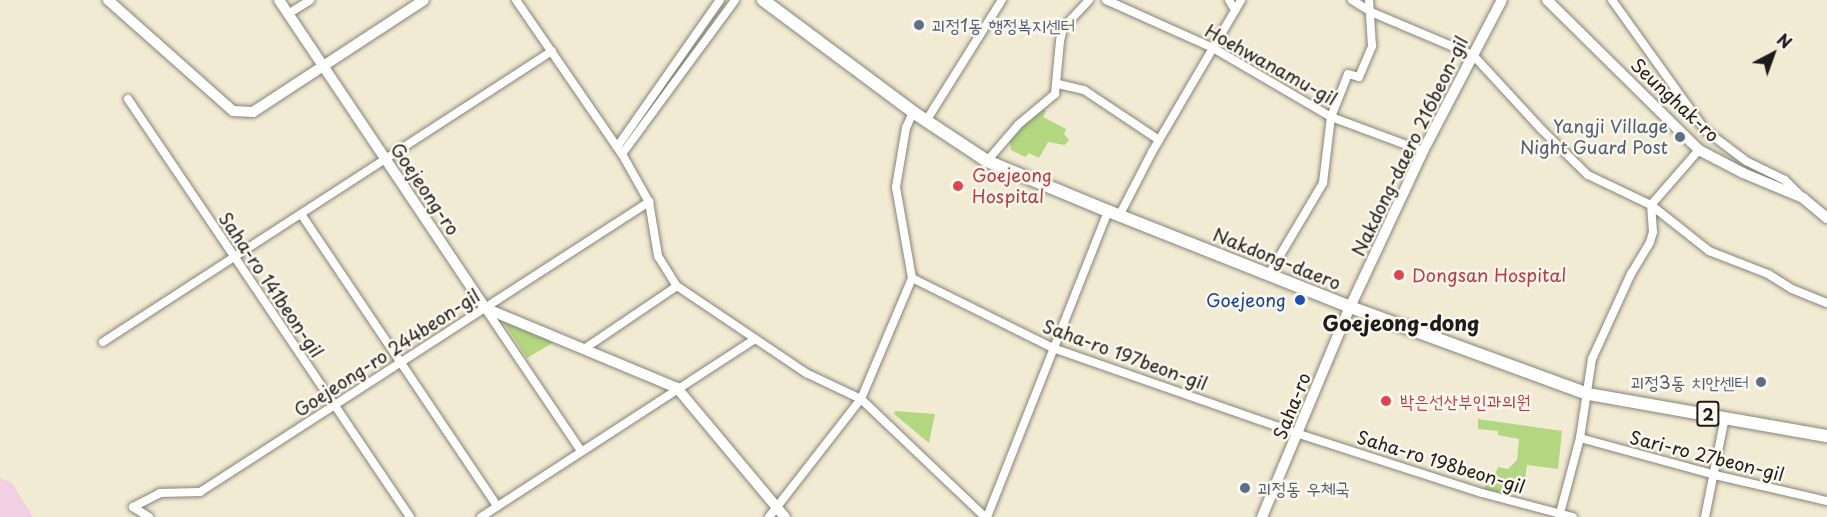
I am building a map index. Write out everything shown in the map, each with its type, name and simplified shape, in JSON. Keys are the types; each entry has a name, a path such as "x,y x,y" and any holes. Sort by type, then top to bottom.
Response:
{"main road":[{"path":"108,0 233,111 253,112 424,0"},
{"name":"Goejeong-ro","path":"279,0 321,67 485,308"},
{"name":"Nakdong-daero","path":"763,0 913,112 987,161 1350,307 1588,394 1827,436"},
{"name":"Nakdong-daero 216beon-gil","path":"1350,307 1423,151 1502,0"},
{"name":"Seunghak-ro","path":"1547,0 1699,150 1743,173 1803,198 1827,218"},
{"name":"Saha-ro","path":"1262,517 1299,434 1350,307"},
{"path":"485,308 677,388 786,517"}],"street":[{"path":"288,14 310,0"},
{"path":"516,0 620,151 649,202 658,256 677,286 806,373 861,399 986,517 1053,348 1114,213 1241,0"},
{"path":"620,151 720,0"},
{"path":"620,151 735,0"},
{"path":"926,121 963,58 1002,0"},
{"path":"987,161 1019,124 1055,94 1063,28 1089,0"},
{"name":"Hoehwanamu-gil","path":"1106,0 1213,48 1331,117 1423,151"},
{"path":"1229,0 1235,10"},
{"path":"1352,0 1371,12 1473,55 1542,130 1588,174 1651,206 1709,251 1768,274 1792,289 1827,303"},
{"path":"1269,274 1323,183 1331,117 1348,74 1359,76 1372,46 1369,0"},
{"path":"1612,0 1705,130 1746,161 1785,180 1803,198"},
{"path":"103,342 552,51"},
{"path":"1058,84 1084,90 1159,141"},
{"name":"Saha-ro 141beon-gil","path":"128,99 410,517"},
{"path":"769,517 861,399 912,278 896,187 906,128 913,112"},
{"path":"1560,516 1580,438 1592,359 1598,342 1631,274 1650,242 1653,232 1651,206 1699,150"},
{"name":"Goejeong-ro 244beon-gil","path":"149,517 134,507 160,493 200,492 649,202"},
{"path":"301,214 497,506"},
{"name":"Saha-ro 197beon-gil","path":"912,278 1053,348 1299,434"},
{"path":"584,349 677,286"},
{"path":"485,308 582,451"},
{"path":"481,517 755,339"},
{"path":"1705,517 1725,417"},
{"name":"Saha-ro 198beon-gil","path":"1299,434 1482,493 1560,516 1574,517"},
{"name":"Sari-ro 27beon-gil","path":"1580,438 1715,475 1827,501"}],"shaded area":[{"path":"0,478 12,483 33,517 0,517"}],"green space":[{"path":"1044,109 1046,111 1043,117 1066,129 1064,134 1069,140 1065,145 1048,142 1039,158 1029,153 1025,157 1011,150 1010,142 1013,134"},
{"path":"495,309 561,338 527,358"},
{"path":"895,411 935,414 929,443 894,414"},
{"path":"1478,419 1562,431 1558,469 1527,465 1524,487 1512,487 1501,492 1484,490 1487,480 1495,475 1498,467 1508,469 1517,460 1519,439 1498,435 1498,431 1478,429"}],"place":[{"name":"괴정1동 행정복지센터","path":"919,25"},
{"name":"Yangji Village Night Guard Post","path":"1680,137"},
{"name":"Goejeong Hospital","path":"958,186"},
{"name":"Dongsan Hospital","path":"1399,275"},
{"name":"Goejeong","path":"1300,300"},
{"name":"괴정3동 치안센터","path":"1761,382"},
{"name":"박은선산부인과의원","path":"1386,401"},
{"name":"괴정동 우체국","path":"1245,488"}],"district":[{"name":"Goejeong-dong","path":"1401,322"}]}
